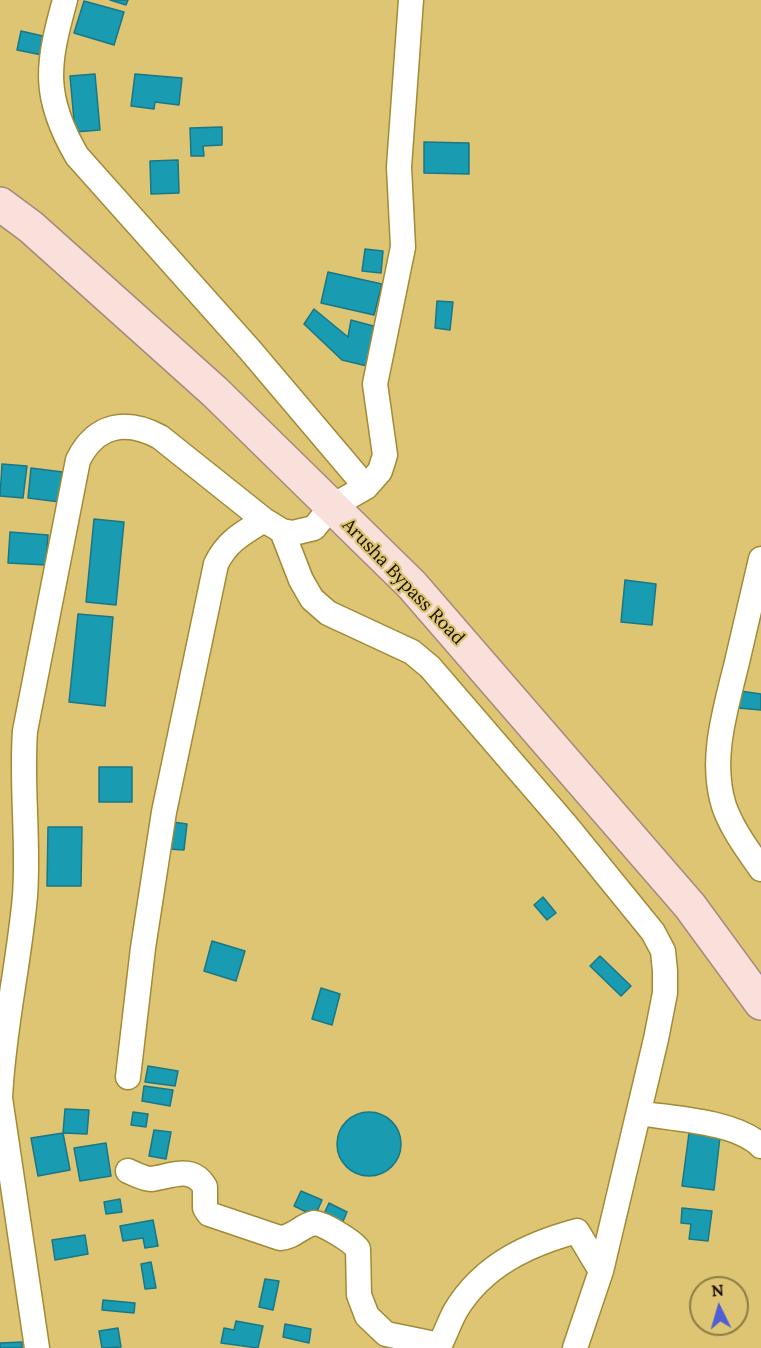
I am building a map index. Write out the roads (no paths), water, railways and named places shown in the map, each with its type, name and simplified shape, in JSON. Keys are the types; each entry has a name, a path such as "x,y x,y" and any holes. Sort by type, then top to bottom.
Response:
{"main road":[{"name":"Arusha Bypass Road","path":"0,204 31,227 215,392 412,585 682,897 761,1004"}],"street":[{"path":"65,0 52,48 50,80 53,106 78,156 250,350 366,487"},
{"path":"37,1348 0,1098 2,1057 25,895 23,761 25,730 78,460 86,445 97,434 113,428 145,429 160,437 273,525 303,532 314,528 331,507 366,487 380,471 385,455 375,384 403,247 399,167 411,0"},
{"path":"128,1077 143,948 164,812 216,564 223,549 233,539 273,525"},
{"path":"273,525 312,599 328,613 412,652 430,667 566,825 653,932 663,951 665,993 639,1113 601,1271 575,1348"},
{"path":"759,572 721,733 719,775 724,807 735,831 761,869"},
{"path":"639,1113 734,1130 754,1139 761,1146"},
{"path":"128,1171 148,1179 172,1173 191,1175 205,1187 205,1208 209,1214 279,1238 289,1237 318,1223 350,1241 358,1248 360,1294 368,1316 386,1334 395,1337 420,1338 439,1346 455,1312 470,1290 495,1267 523,1250 577,1231 601,1271"}]}
